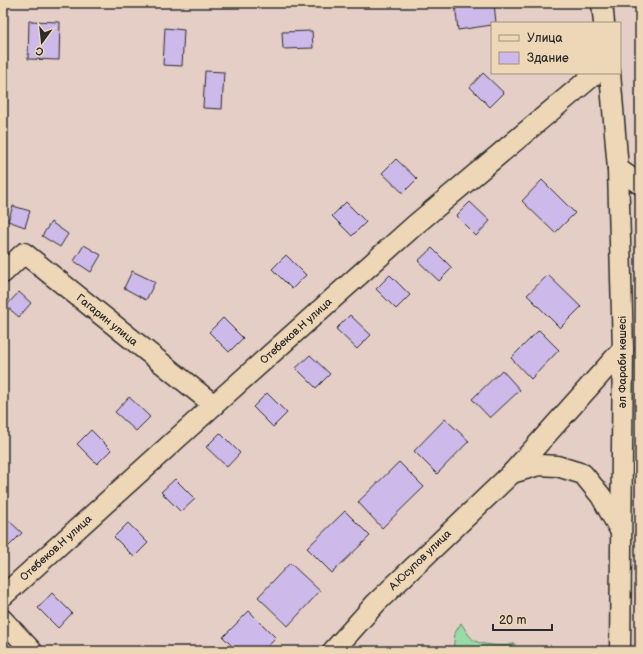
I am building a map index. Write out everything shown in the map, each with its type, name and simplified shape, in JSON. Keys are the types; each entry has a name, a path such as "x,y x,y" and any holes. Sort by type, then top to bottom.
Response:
{"street":[{"path":"602,3 604,22"},
{"name":"Отебеков.Н улица","path":"3,596 415,225 595,74"},
{"name":"әл Фараби көшесі","path":"610,74 618,169 623,349 620,651"},
{"path":"618,169 640,184"},
{"name":"Гагарин улица","path":"3,273 24,253 214,405"},
{"name":"А.Юсупов улица","path":"333,651 376,603 512,474 623,349"},
{"name":"А.Юсупов улица","path":"512,474 539,465 557,466 583,474 601,496 621,532"},
{"path":"3,620 32,651"}],"green space":[{"path":"461,623 475,641 495,645 512,645 515,643 513,651 453,651 455,633"}],"building":[{"path":"494,3 496,22 491,22 491,25 458,30 455,4"},
{"path":"29,21 60,22 59,60 28,59"},
{"path":"165,28 184,30 182,66 163,65"},
{"path":"312,31 313,48 283,49 282,32"},
{"path":"205,71 224,72 222,109 203,108"},
{"path":"483,73 504,93 490,107 470,87"},
{"path":"396,159 417,179 403,193 382,173"},
{"path":"542,180 575,213 555,233 522,201"},
{"path":"346,202 366,222 352,236 332,216"},
{"path":"470,202 490,221 476,236 456,216"},
{"path":"13,206 30,211 25,227 8,221"},
{"path":"51,222 68,234 60,247 42,236"},
{"path":"84,245 101,255 91,272 74,261"},
{"path":"432,248 452,268 439,281 418,261"},
{"path":"286,255 306,275 292,289 272,269"},
{"path":"132,271 155,282 146,300 124,288"},
{"path":"390,275 410,295 396,309 376,289"},
{"path":"548,275 581,307 560,328 527,295"},
{"path":"19,292 31,303 19,317 6,306"},
{"path":"350,315 371,335 357,349 336,329"},
{"path":"223,318 243,338 229,352 209,332"},
{"path":"539,330 559,350 531,379 511,358"},
{"path":"310,355 330,374 316,388 296,368"},
{"path":"502,370 520,390 490,418 472,399"},
{"path":"267,393 287,413 273,427 253,407"},
{"path":"129,397 150,417 136,431 115,412"},
{"path":"445,419 469,441 437,474 414,451"},
{"path":"91,430 111,450 97,464 77,444"},
{"path":"220,433 240,453 227,467 206,447"},
{"path":"399,462 424,487 382,528 358,502"},
{"path":"175,479 195,499 181,512 161,492"},
{"path":"345,511 370,536 332,573 307,548"},
{"path":"3,515 22,533 8,547 3,542"},
{"path":"128,523 148,543 134,557 114,537"},
{"path":"290,563 320,591 288,626 258,597"},
{"path":"52,593 72,613 58,628 38,608"},
{"path":"249,611 276,638 263,651 237,651 223,637"}]}
